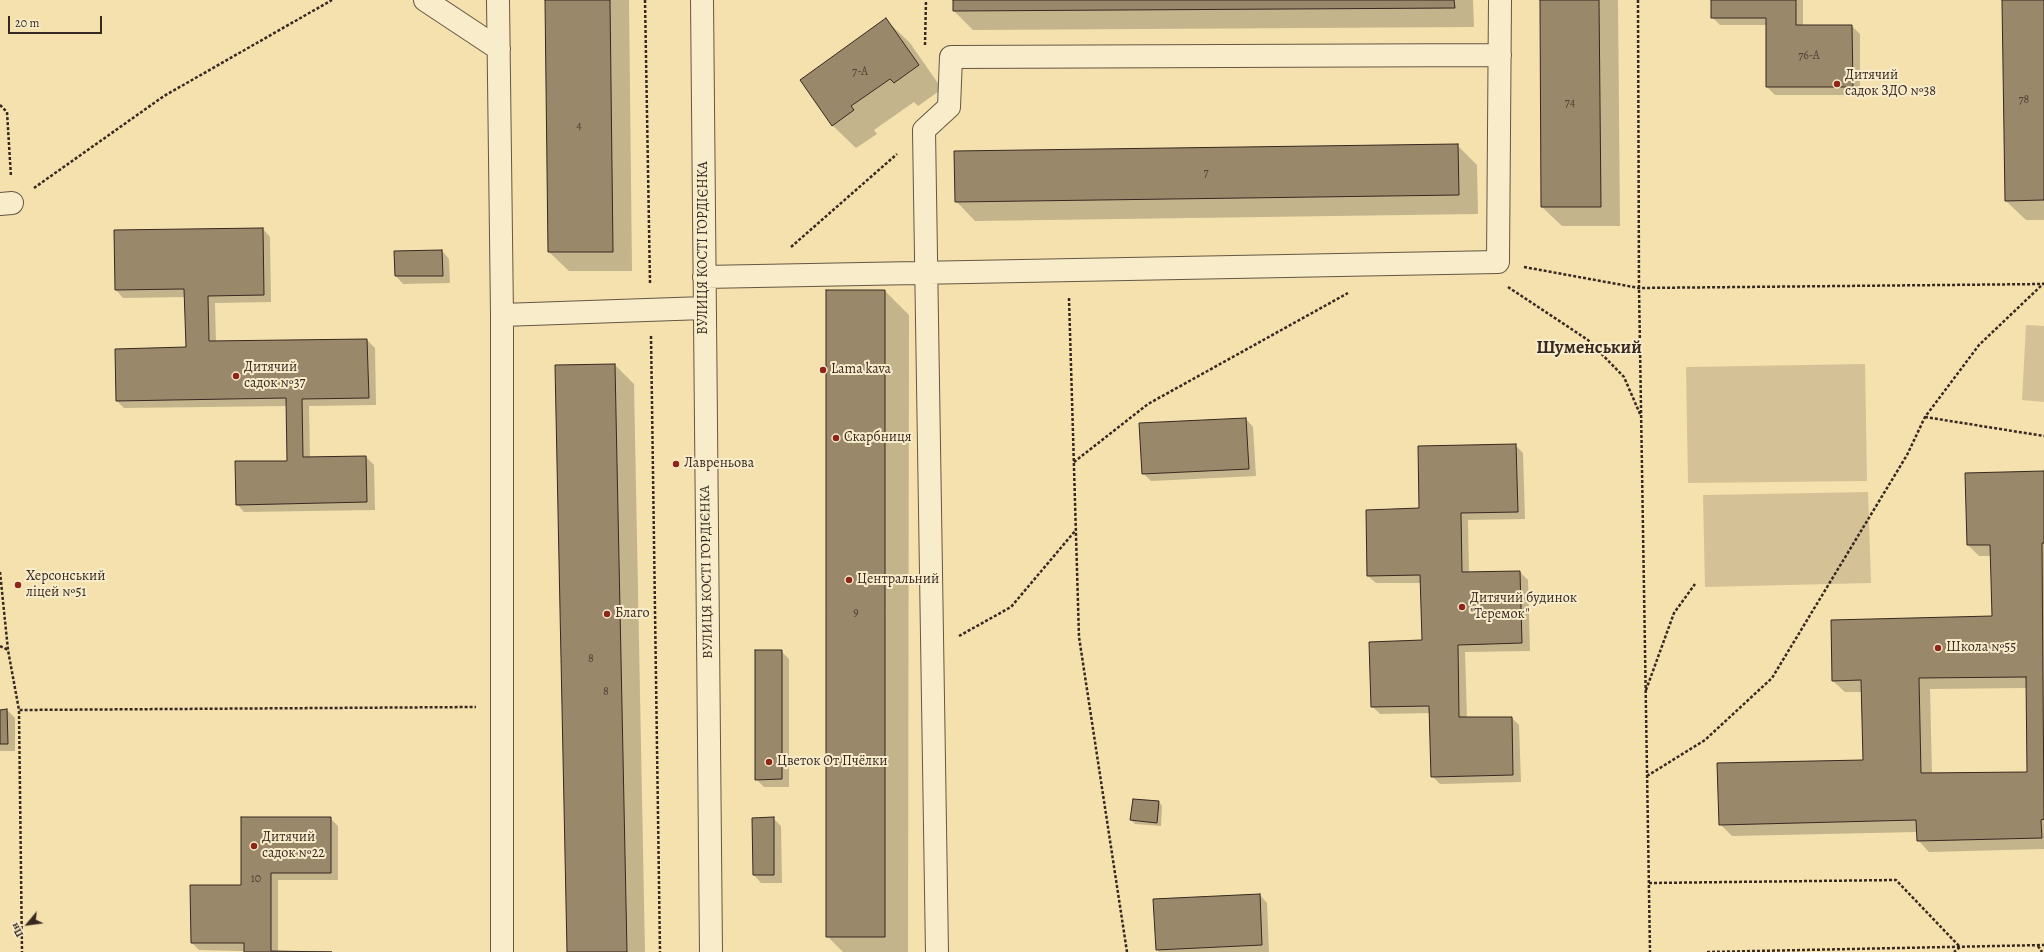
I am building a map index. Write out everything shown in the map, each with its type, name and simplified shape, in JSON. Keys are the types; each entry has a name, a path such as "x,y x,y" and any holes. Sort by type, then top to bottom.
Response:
{"street":[{"path":"425,0 499,49"},
{"path":"498,0 502,315 502,952"},
{"name":"ВУЛИЦЯ КОСТІ ГОРДІЄНКА","path":"702,0 711,952"},
{"path":"704,276 1498,262 1500,0"},
{"path":"937,952 924,130 948,106 951,57 1500,55"},
{"path":"502,315 704,308"}],"path":[{"path":"6,203 164,96 332,0"},
{"path":"645,0 660,952"},
{"path":"1638,0 1639,288 1650,952"},
{"path":"0,105 7,112 6,203"},
{"path":"759,276 924,130"},
{"path":"1469,262 1588,340 1624,377 1641,417"},
{"path":"1498,262 1639,288 2044,283"},
{"path":"1068,270 1079,637 1127,952"},
{"path":"1647,776 1705,740 1772,678 1907,455 1925,417 1979,345 2044,283"},
{"path":"1074,463 1148,404 1354,290"},
{"path":"1925,417 2044,436"},
{"path":"933,651 1012,607 1075,530"},
{"path":"0,572 8,650 19,710 22,952"},
{"path":"1645,693 1674,613 1695,584"},
{"path":"0,646 8,650"},
{"path":"19,710 502,707"},
{"path":"1649,883 1896,880 1960,947"},
{"path":"1707,952 2044,945"},
{"path":"2037,946 2042,952"},
{"path":"1954,952 1960,947"}],"shaded area":[{"path":"2026,325 2044,326 2044,402 2022,400"},
{"path":"1865,364 1867,481 1688,483 1686,367"},
{"path":"1868,492 1871,583 1705,587 1703,495"}],"building":[{"path":"545,0 610,0 613,252 548,252"},
{"path":"953,0 1454,0 1455,8 953,11"},
{"path":"1540,0 1599,0 1601,207 1541,207"},
{"path":"1711,0 1796,0 1796,25 1852,25 1853,87 1766,87 1766,18 1711,18"},
{"path":"2002,0 2044,0 2044,200 2005,201"},
{"path":"886,18 919,65 894,83 890,79 851,106 854,110 832,126 800,80"},
{"path":"1458,144 1459,195 955,202 954,151"},
{"path":"263,228 264,295 208,296 209,341 367,339 369,398 302,399 303,457 366,456 367,502 236,505 235,461 287,461 286,398 116,401 115,349 186,347 184,289 115,290 114,230"},
{"path":"442,250 443,276 395,276 394,251"},
{"path":"826,290 885,290 885,937 826,937"},
{"path":"615,364 627,952 567,952 555,365"},
{"path":"1246,418 1249,469 1142,474 1139,423"},
{"path":"1516,444 1518,512 1461,513 1462,572 1520,571 1522,643 1458,645 1459,717 1512,717 1513,775 1431,777 1429,706 1371,707 1369,642 1422,640 1420,575 1367,576 1366,510 1419,508 1418,446"},
{"name":"Школа №55","path":"2044,471 2044,543 2042,543 2044,819 2041,820 2042,838 1917,841 1916,820 1719,825 1717,763 1863,760 1861,680 1832,681 1831,620 1992,616 1990,545 1967,545 1965,473","holes":["2026,677 2027,772 1921,773 1919,678"]},
{"path":"755,650 782,650 782,779 755,780"},
{"path":"7,709 8,744 0,744 0,710"},
{"path":"1133,799 1159,801 1157,823 1130,820"},
{"path":"241,817 331,817 331,873 271,873 271,951 332,952 244,952 244,943 191,943 190,885 241,885"},
{"path":"774,817 774,875 753,875 752,818"},
{"path":"1260,894 1262,945 1156,950 1153,899"}],"place":[{"name":"Дитячий садок ЗДО №38","path":"1837,84"},
{"name":"Lama kava","path":"823,370"},
{"name":"Дитячий садок №37","path":"236,376"},
{"name":"Скарбниця","path":"836,438"},
{"name":"Лавреньова","path":"676,464"},
{"name":"Центральний","path":"849,580"},
{"name":"Херсонський ліцей №51","path":"18,585"},
{"name":"Дитячий будинок \"Теремок\"","path":"1462,607"},
{"name":"Благо","path":"607,614"},
{"name":"Школа №55","path":"1938,648"},
{"name":"Цветок От Пчёлки","path":"769,762"},
{"name":"Дитячий садок №22","path":"254,846"}],"district":[{"name":"Шуменський","path":"1589,349"}]}
